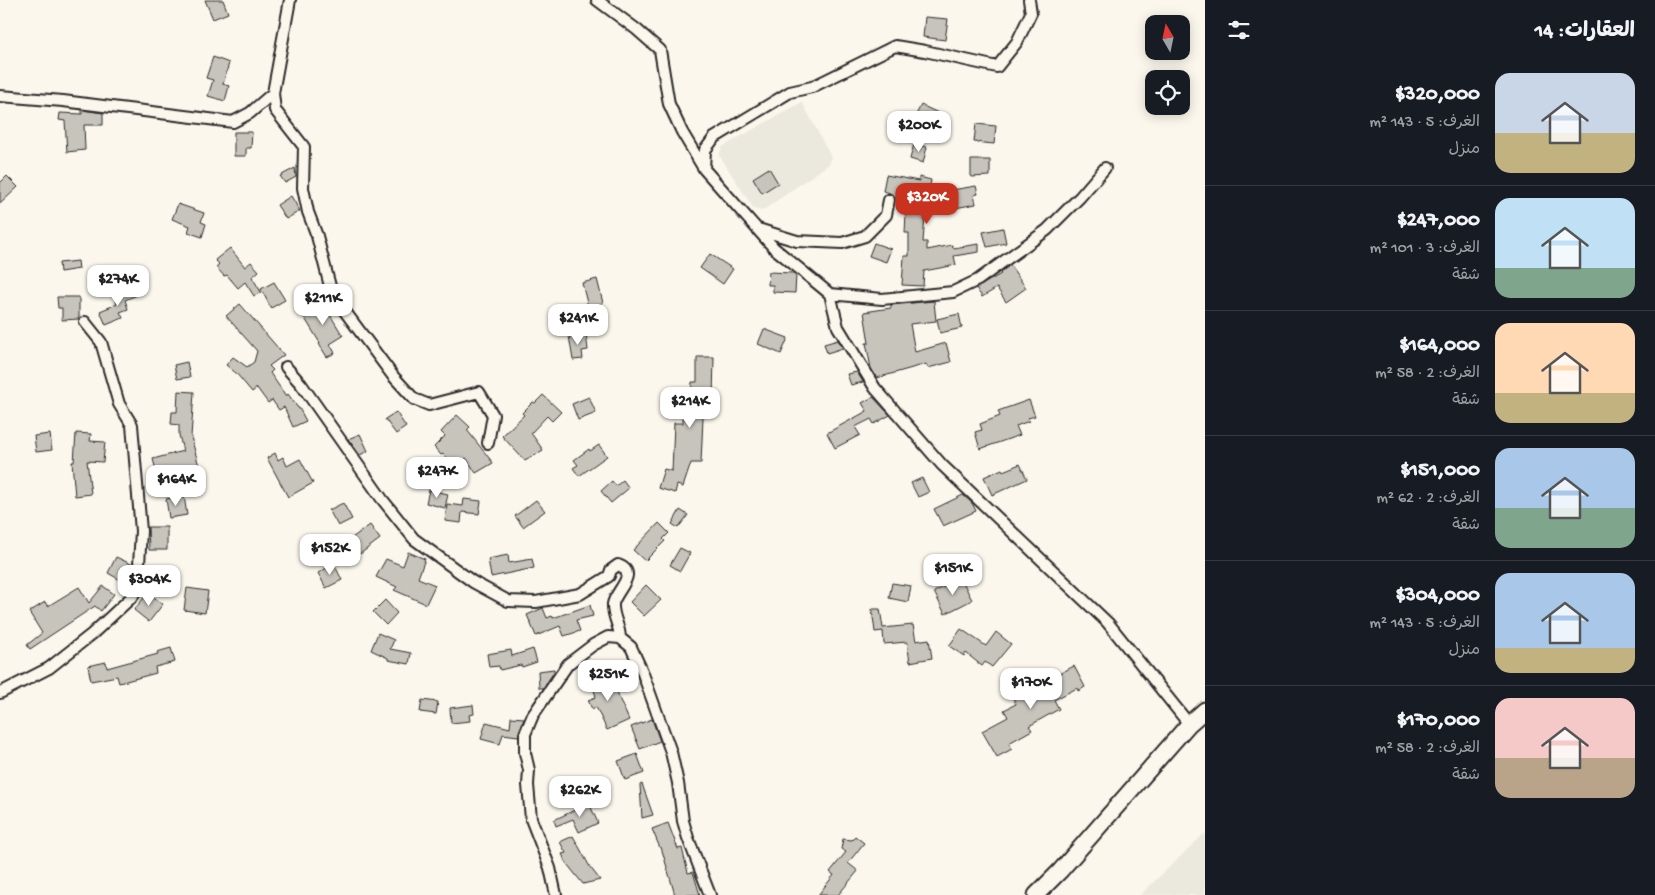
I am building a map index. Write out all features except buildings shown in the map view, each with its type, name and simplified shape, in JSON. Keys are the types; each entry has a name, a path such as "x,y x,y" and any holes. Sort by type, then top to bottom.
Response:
{"main road":[{"path":"1036,895 1189,724 1205,710"}],"street":[{"path":"290,0 272,93 274,110 304,147 303,188 308,212 317,236 332,294 393,376 414,399 429,405 479,392 493,415 488,443"},
{"path":"597,0 636,29 660,50 669,104 682,132 704,169 774,248 830,294 882,299 953,292 978,280 1046,230 1080,197 1104,168"},
{"path":"704,169 705,150 714,138 790,92 812,87 895,46 997,67 1016,42 1031,13 1029,0"},
{"path":"0,96 63,101 233,122 250,113 272,93"},
{"path":"757,229 797,241 842,243 865,236 886,215 889,200"},
{"path":"830,294 838,327 875,388 942,465 1108,624 1189,724"},
{"path":"0,693 49,668 92,634 132,596 138,581 141,531 132,425 119,404 101,342 85,322"},
{"path":"286,367 302,384 382,499 414,539 473,582 508,600 536,602 580,594 609,576 610,570 618,565 624,567 628,577 613,603 615,621 620,630 620,638"},
{"path":"556,895 550,868 530,819 529,770 525,734 533,715 568,664 593,645 608,637 620,638 631,647 642,671 671,752 688,838 710,895"}],"shaded area":[{"path":"802,102 831,157 829,164 762,211 754,209 719,155 722,147"},
{"path":"1205,833 1205,895 1140,895"}]}
